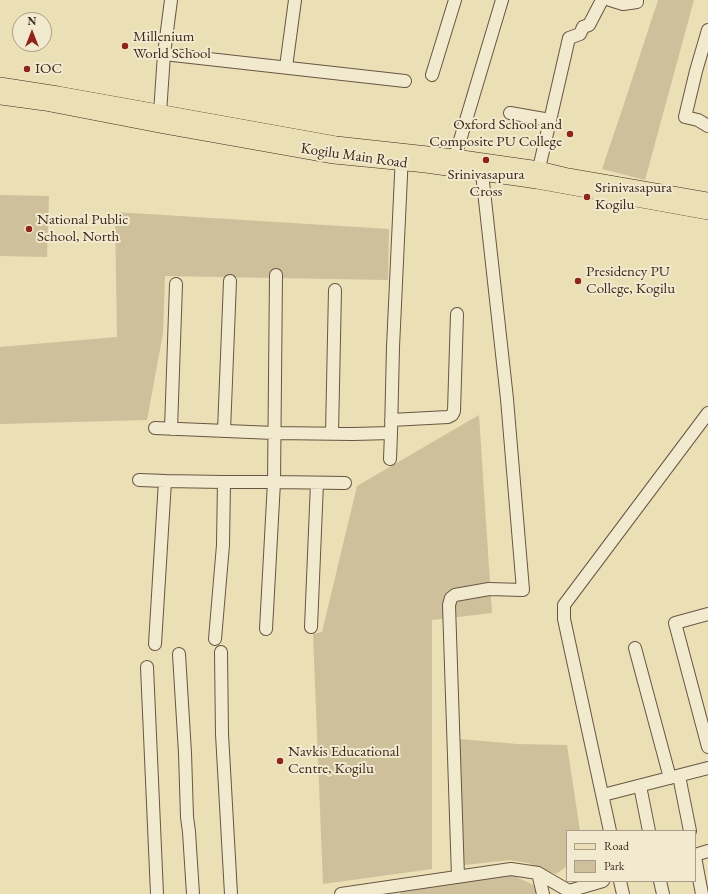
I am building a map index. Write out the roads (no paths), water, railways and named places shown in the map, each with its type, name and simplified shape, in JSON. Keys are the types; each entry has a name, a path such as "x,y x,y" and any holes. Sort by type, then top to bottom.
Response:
{"main road":[{"name":"Kogilu Main Road","path":"0,85 336,144 482,173 568,176 708,200"},
{"name":"Kogilu Main Road","path":"0,97 46,103 164,126 334,156 455,157 708,212"}],"street":[{"path":"160,113 164,54 171,0"},
{"path":"286,67 294,0"},
{"path":"432,75 455,0"},
{"path":"455,157 502,0"},
{"path":"538,175 569,38 580,34 583,27 589,25 602,0"},
{"path":"610,0 623,4 637,2 638,0"},
{"path":"708,30 685,117 698,120 708,126"},
{"path":"164,54 405,80"},
{"path":"510,113 550,120"},
{"path":"390,460 393,347 402,157"},
{"path":"458,877 449,605 451,598 455,595 489,589 523,590 507,399 482,173"},
{"path":"266,630 274,482 276,275"},
{"path":"224,431 230,281"},
{"path":"171,429 176,284"},
{"path":"332,433 336,290"},
{"path":"391,420 448,417 452,415 454,411 457,314"},
{"path":"610,830 564,619 564,606 708,413"},
{"path":"155,428 224,431 391,433"},
{"path":"139,480 345,483"},
{"path":"155,644 166,481"},
{"path":"215,639 223,545 224,482"},
{"path":"311,627 317,483"},
{"path":"708,614 675,623 708,747"},
{"path":"635,648 690,830"},
{"path":"221,652 222,734 231,894"},
{"path":"179,654 192,894"},
{"path":"147,667 158,894"},
{"path":"603,795 708,768"},
{"path":"640,786 649,830"},
{"path":"696,856 708,851"},
{"path":"696,861 702,894"},
{"path":"341,894 395,890 425,882 511,869 538,873 571,892 600,882"},
{"path":"538,873 543,894"},
{"path":"425,882 427,894"},
{"path":"620,882 623,894"},
{"path":"660,882 663,894"}],"place":[{"name":"Millenium World School","path":"125,46"},
{"name":"IOC","path":"27,69"},
{"name":"Oxford School and Composite PU College","path":"570,134"},
{"name":"Srinivasapura Cross","path":"486,160"},
{"name":"Srinivasapura Kogilu","path":"587,197"},
{"name":"National Public School, North","path":"29,229"},
{"name":"Presidency PU College, Kogilu","path":"578,281"},
{"name":"Navkis Educational Centre, Kogilu","path":"280,761"}]}
